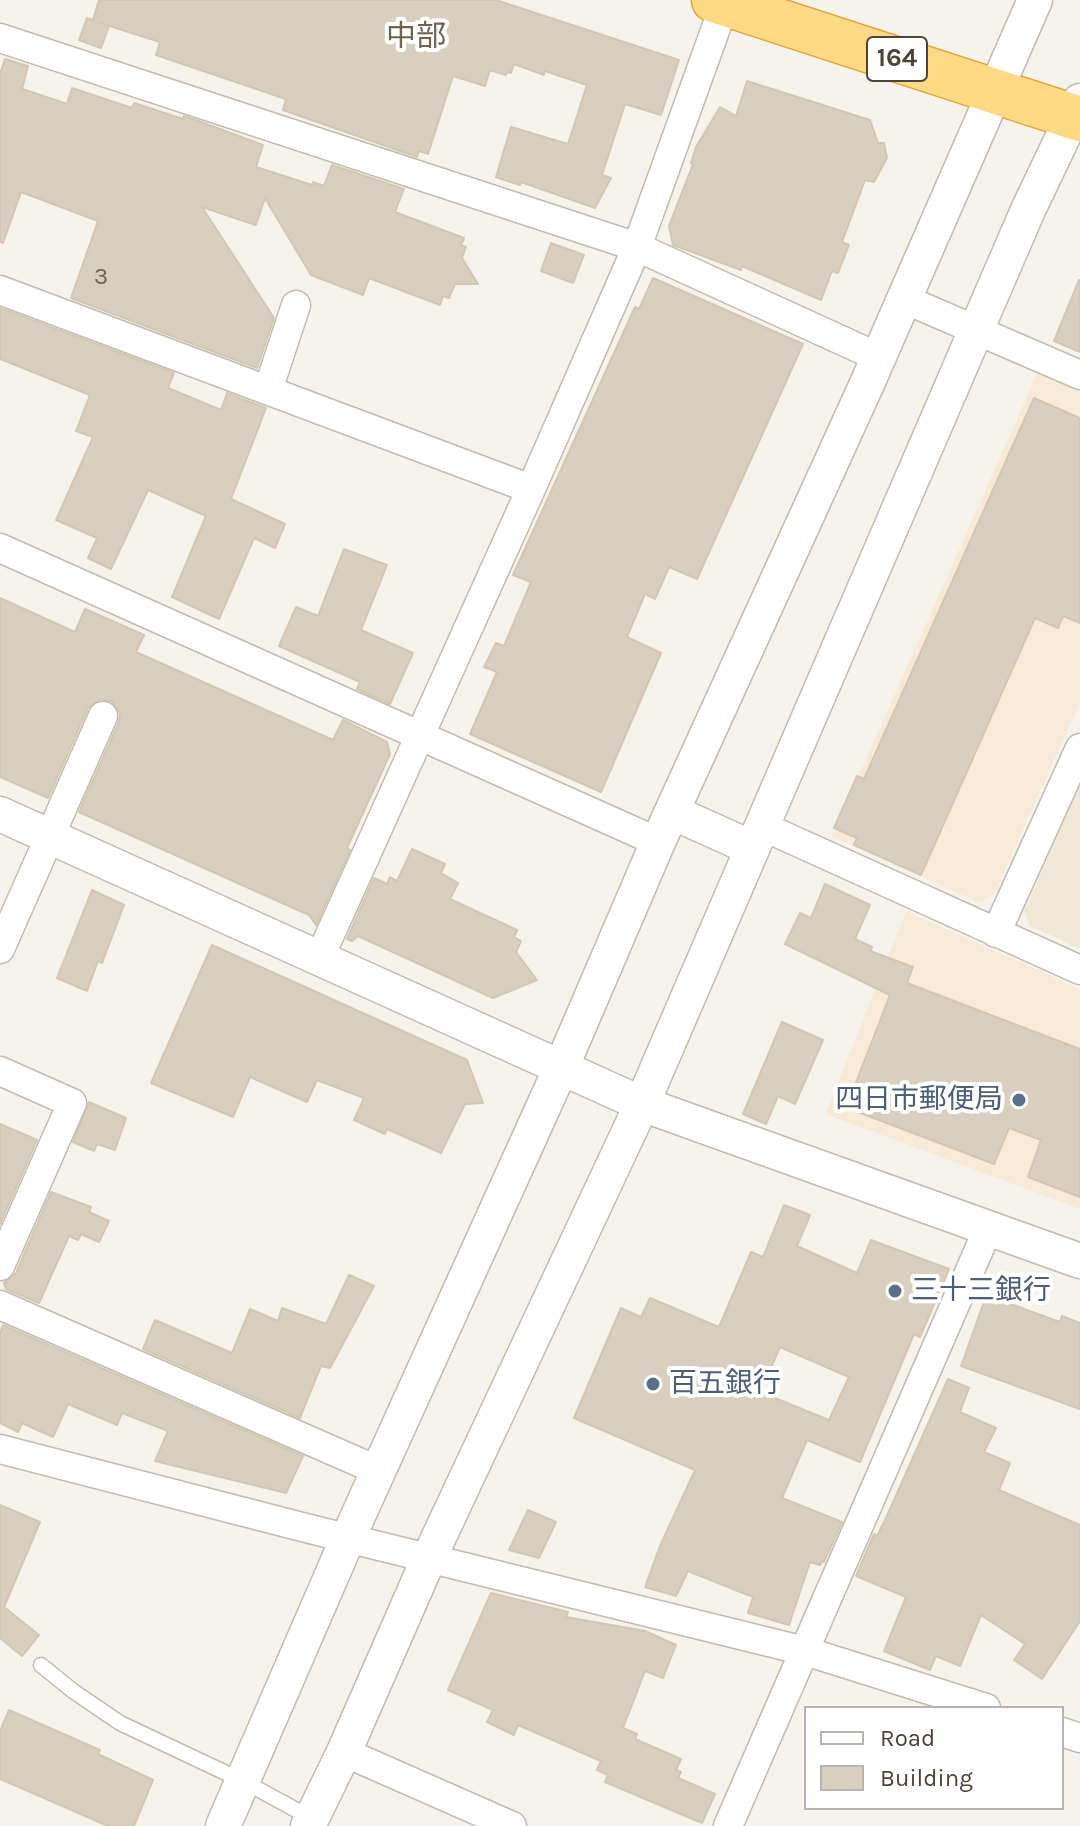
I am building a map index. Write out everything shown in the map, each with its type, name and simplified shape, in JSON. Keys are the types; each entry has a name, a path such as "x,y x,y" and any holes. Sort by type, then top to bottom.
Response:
{"highway":[{"name":"164","path":"720,2 995,91 1077,112"}],"street":[{"path":"223,1826 348,1538 561,1068 665,827 904,299 1035,0"},
{"path":"319,959 637,247 720,2"},
{"path":"0,38 637,247 878,357"},
{"path":"310,1822 429,1558 642,1104 975,330 1028,210 1077,112"},
{"path":"0,290 531,489"},
{"path":"904,299 1080,375"},
{"path":"268,390 296,305"},
{"path":"0,548 419,736 665,827 757,837 1080,970"},
{"path":"0,949 103,716"},
{"path":"996,933 1080,748"},
{"path":"0,814 642,1104 1080,1261"},
{"path":"0,1071 72,1103 0,1266"},
{"path":"728,1826 988,1229"},
{"path":"0,1305 379,1471"},
{"path":"0,1449 805,1651 980,1706"},
{"path":"344,1752 512,1826"}],"lane":[{"path":"41,1665 120,1723 243,1781 310,1822"}],"shaded area":[{"path":"1037,374 1080,392 1080,702 994,894 980,903 832,836"},
{"path":"1080,785 1080,949 1030,926 1024,912"},
{"name":"四日市郵便局","path":"906,911 1080,989 1080,1209 826,1114"}],"building":[{"path":"99,0 496,0 679,60 661,115 625,104 602,175 611,178 595,208 521,182 520,185 496,177 511,127 568,144 587,85 514,64 511,73 507,72 506,75 490,70 485,86 453,76 428,154 419,151 417,157 283,110 286,99 156,55 160,42 100,23 109,26 101,48 79,40 87,18 93,20"},
{"path":"5,59 28,66 22,89 67,104 72,88 132,108 134,103 183,119 184,116 263,145 256,167 324,186 332,165 404,189 395,212 464,238 461,245 466,247 462,258 478,284 455,284 449,298 443,296 440,305 369,278 363,295 311,275 265,198 256,225 202,207 274,318 257,368 71,298 98,221 21,192 3,243 0,242 0,74"},
{"path":"747,81 870,120 878,143 884,143 887,158 874,182 865,180 842,242 849,245 838,273 832,271 821,300 742,266 741,270 673,245 669,226 693,164 696,147 720,107 736,116"},
{"path":"551,243 584,255 573,283 541,271"},
{"path":"653,278 803,344 697,579 669,567 655,599 645,594 627,637 661,653 601,792 470,734 497,672 484,667 496,643 504,646 531,582 513,575 635,307 639,309"},
{"path":"1080,280 1080,352 1054,341"},
{"path":"0,308 174,373 168,388 221,410 227,393 266,408 231,499 285,524 275,548 254,538 219,619 172,597 206,516 148,490 111,569 88,558 97,538 56,520 93,437 76,431 90,395 0,359"},
{"path":"1034,398 1080,418 1080,623 1063,616 1058,628 1035,618 921,875 854,845 857,838 834,828 857,776 864,779"},
{"path":"344,549 387,565 361,630 413,653 390,704 357,689 360,682 279,646 296,607 318,616"},
{"path":"0,598 75,632 85,609 144,635 136,652 333,740 343,720 387,742 390,754 316,925 309,915 79,812 119,722 120,713 111,701 100,699 88,708 48,798 0,777"},
{"path":"412,849 445,864 441,873 458,883 450,899 517,930 514,937 521,941 516,952 537,980 493,998 358,936 352,941 347,939 374,878 387,884 390,877 397,881"},
{"name":"四日市郵便局","path":"825,884 870,905 855,939 872,947 870,951 913,967 907,983 1080,1049 1080,1197 1028,1177 1041,1140 1009,1128 994,1164 858,1112 859,1108 848,1103 890,995 785,944 800,913 811,918"},
{"path":"92,890 124,905 102,963 98,961 87,991 57,978"},
{"path":"212,945 467,1060 483,1103 465,1104 441,1153 387,1129 385,1134 354,1120 364,1098 317,1080 307,1102 250,1077 233,1117 151,1083"},
{"path":"782,1022 823,1040 795,1104 778,1096 766,1124 743,1114"},
{"path":"89,1102 126,1118 115,1150 97,1144 94,1151 73,1142"},
{"path":"0,1124 37,1140 0,1224"},
{"path":"51,1192 91,1207 89,1212 109,1221 99,1242 81,1234 78,1240 69,1236 39,1303 6,1289 4,1283 16,1273"},
{"path":"784,1205 810,1215 797,1246 857,1273 871,1240 949,1269 920,1337 914,1334 860,1462 807,1440 782,1498 842,1522 824,1562 820,1565 810,1562 789,1625 748,1613 753,1597 688,1571 676,1596 645,1587 695,1470 574,1418 621,1308 641,1317 650,1298 719,1327 751,1252 763,1257","holes":["780,1347 849,1377 829,1420 760,1392"]},
{"path":"349,1275 374,1286 330,1368 321,1366 300,1418 143,1349 155,1320 232,1353 250,1309 278,1321 282,1308 326,1324"},
{"path":"985,1299 997,1303 999,1300 1060,1322 1062,1316 1080,1323 1080,1409 961,1366"},
{"path":"3,1325 303,1456 286,1493 155,1461 168,1431 122,1413 117,1425 68,1404 53,1437 22,1423 18,1432 0,1423 0,1333"},
{"path":"948,1379 969,1388 960,1412 996,1428 984,1452 1010,1463 999,1490 1080,1525 1080,1621 1042,1679 1014,1660 1025,1644 981,1615 960,1666 936,1656 930,1670 884,1651 906,1597 856,1576 874,1534 877,1536 886,1518"},
{"path":"0,1505 40,1522 4,1607 39,1635 22,1656 0,1638"},
{"path":"528,1510 556,1522 539,1558 509,1550"},
{"path":"491,1593 568,1612 566,1617 645,1631 676,1645 663,1678 645,1671 623,1728 637,1734 635,1739 681,1759 676,1770 681,1772 678,1778 715,1794 702,1823 605,1782 608,1775 597,1770 601,1761 518,1725 514,1735 487,1722 493,1710 448,1690"},
{"path":"9,1710 100,1750 98,1754 153,1780 134,1826 108,1826 0,1779 0,1731"}],"place":[{"name":"四日市郵便局","path":"1019,1100"},
{"name":"三十三銀行","path":"895,1291"},
{"name":"百五銀行","path":"653,1384"}],"district":[{"name":"中部","path":"416,37"}]}
